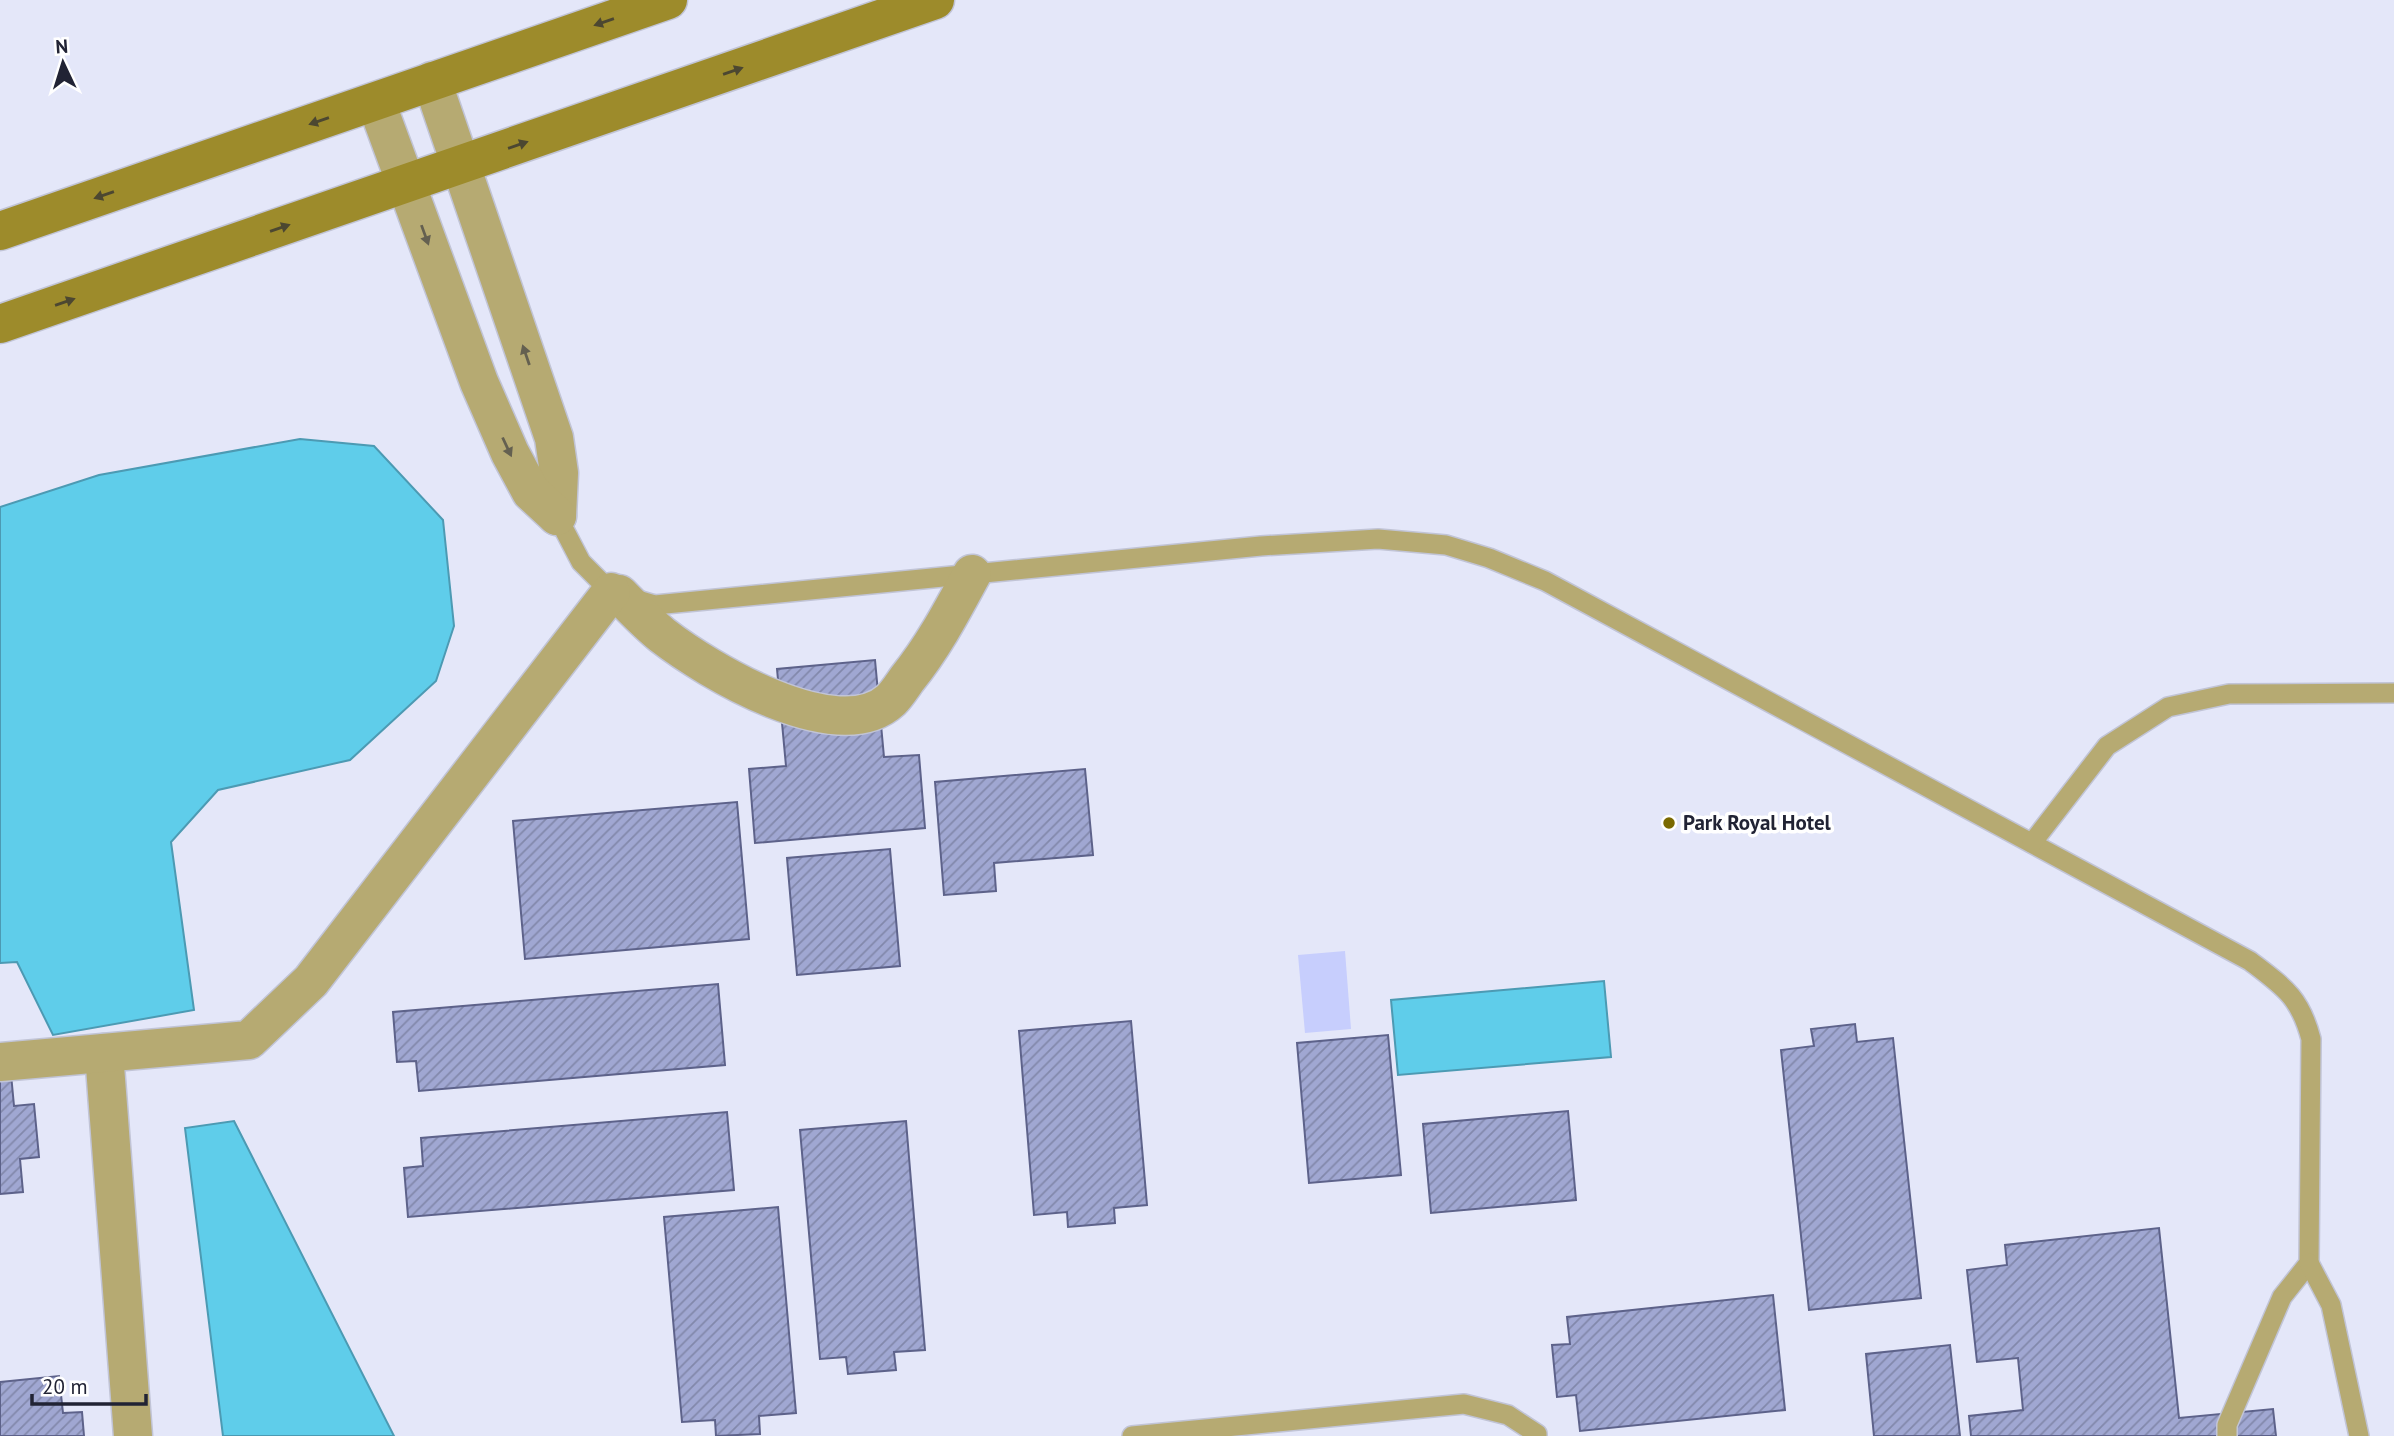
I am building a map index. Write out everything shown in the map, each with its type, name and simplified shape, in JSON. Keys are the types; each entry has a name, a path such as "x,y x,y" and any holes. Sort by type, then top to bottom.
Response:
{"street":[{"path":"0,231 668,0"},
{"path":"0,324 935,0"},
{"path":"432,81 554,438 559,474 557,516"},
{"path":"376,102 478,382 531,492 557,516"},
{"path":"0,1062 248,1040 312,981 615,593 661,634 732,681 787,705 825,714 864,714 890,701 929,652 972,574"},
{"path":"104,1053 133,1436"}],"lane":[{"path":"557,516 581,562 615,593 655,605 1261,546 1378,540 1446,545 1489,558 1545,581 2250,961 2286,989 2304,1015 2311,1040 2309,1263 2331,1305 2359,1436"},
{"path":"2032,843 2107,746 2168,707 2229,694 2394,693"},
{"path":"2227,1436 2227,1425 2282,1297 2309,1263"},
{"path":"1132,1436 1464,1404 1508,1415 1537,1436"}],"shaded area":[{"path":"300,439 374,446 443,520 454,626 436,681 350,760 218,790 171,842 194,1010 53,1035 17,962 0,963 0,507 99,475"},
{"path":"1345,951 1351,1029 1305,1033 1298,955"},
{"path":"1604,981 1611,1057 1398,1075 1391,1000"},
{"path":"234,1121 394,1436 223,1436 185,1128"}],"building":[{"path":"875,660 884,757 919,755 925,828 755,843 749,769 786,766 777,669"},
{"path":"1085,769 1093,855 994,863 996,891 944,895 935,782"},
{"path":"737,802 749,939 525,959 513,821"},
{"path":"890,849 900,966 797,975 787,858"},
{"path":"718,984 725,1065 419,1091 416,1061 397,1062 393,1012"},
{"path":"1131,1021 1147,1205 1114,1208 1115,1223 1068,1227 1067,1212 1034,1215 1019,1031"},
{"path":"1855,1024 1857,1042 1893,1038 1921,1298 1809,1310 1781,1050 1814,1046 1811,1029"},
{"path":"1388,1035 1401,1175 1309,1183 1297,1043"},
{"path":"11,1074 14,1106 34,1104 39,1157 20,1159 23,1192 0,1194 0,1076"},
{"path":"1568,1111 1576,1200 1431,1213 1423,1124"},
{"path":"727,1112 734,1190 408,1217 404,1168 423,1166 421,1138"},
{"path":"906,1121 925,1350 894,1352 896,1370 848,1374 846,1357 820,1359 800,1130"},
{"path":"778,1207 796,1413 759,1416 760,1434 716,1436 715,1420 682,1422 664,1217"},
{"path":"2159,1228 2179,1418 2273,1409 2276,1436 1971,1436 1969,1416 2023,1410 2018,1358 1977,1362 1967,1270 2007,1265 2005,1245"},
{"path":"1773,1295 1785,1410 1580,1431 1576,1395 1557,1397 1552,1345 1570,1344 1567,1317"},
{"path":"1950,1345 1960,1436 1874,1436 1866,1354"},
{"path":"59,1376 63,1413 82,1412 84,1436 0,1436 0,1382"}],"place":[{"name":"Park Royal Hotel","path":"1669,823"}]}
